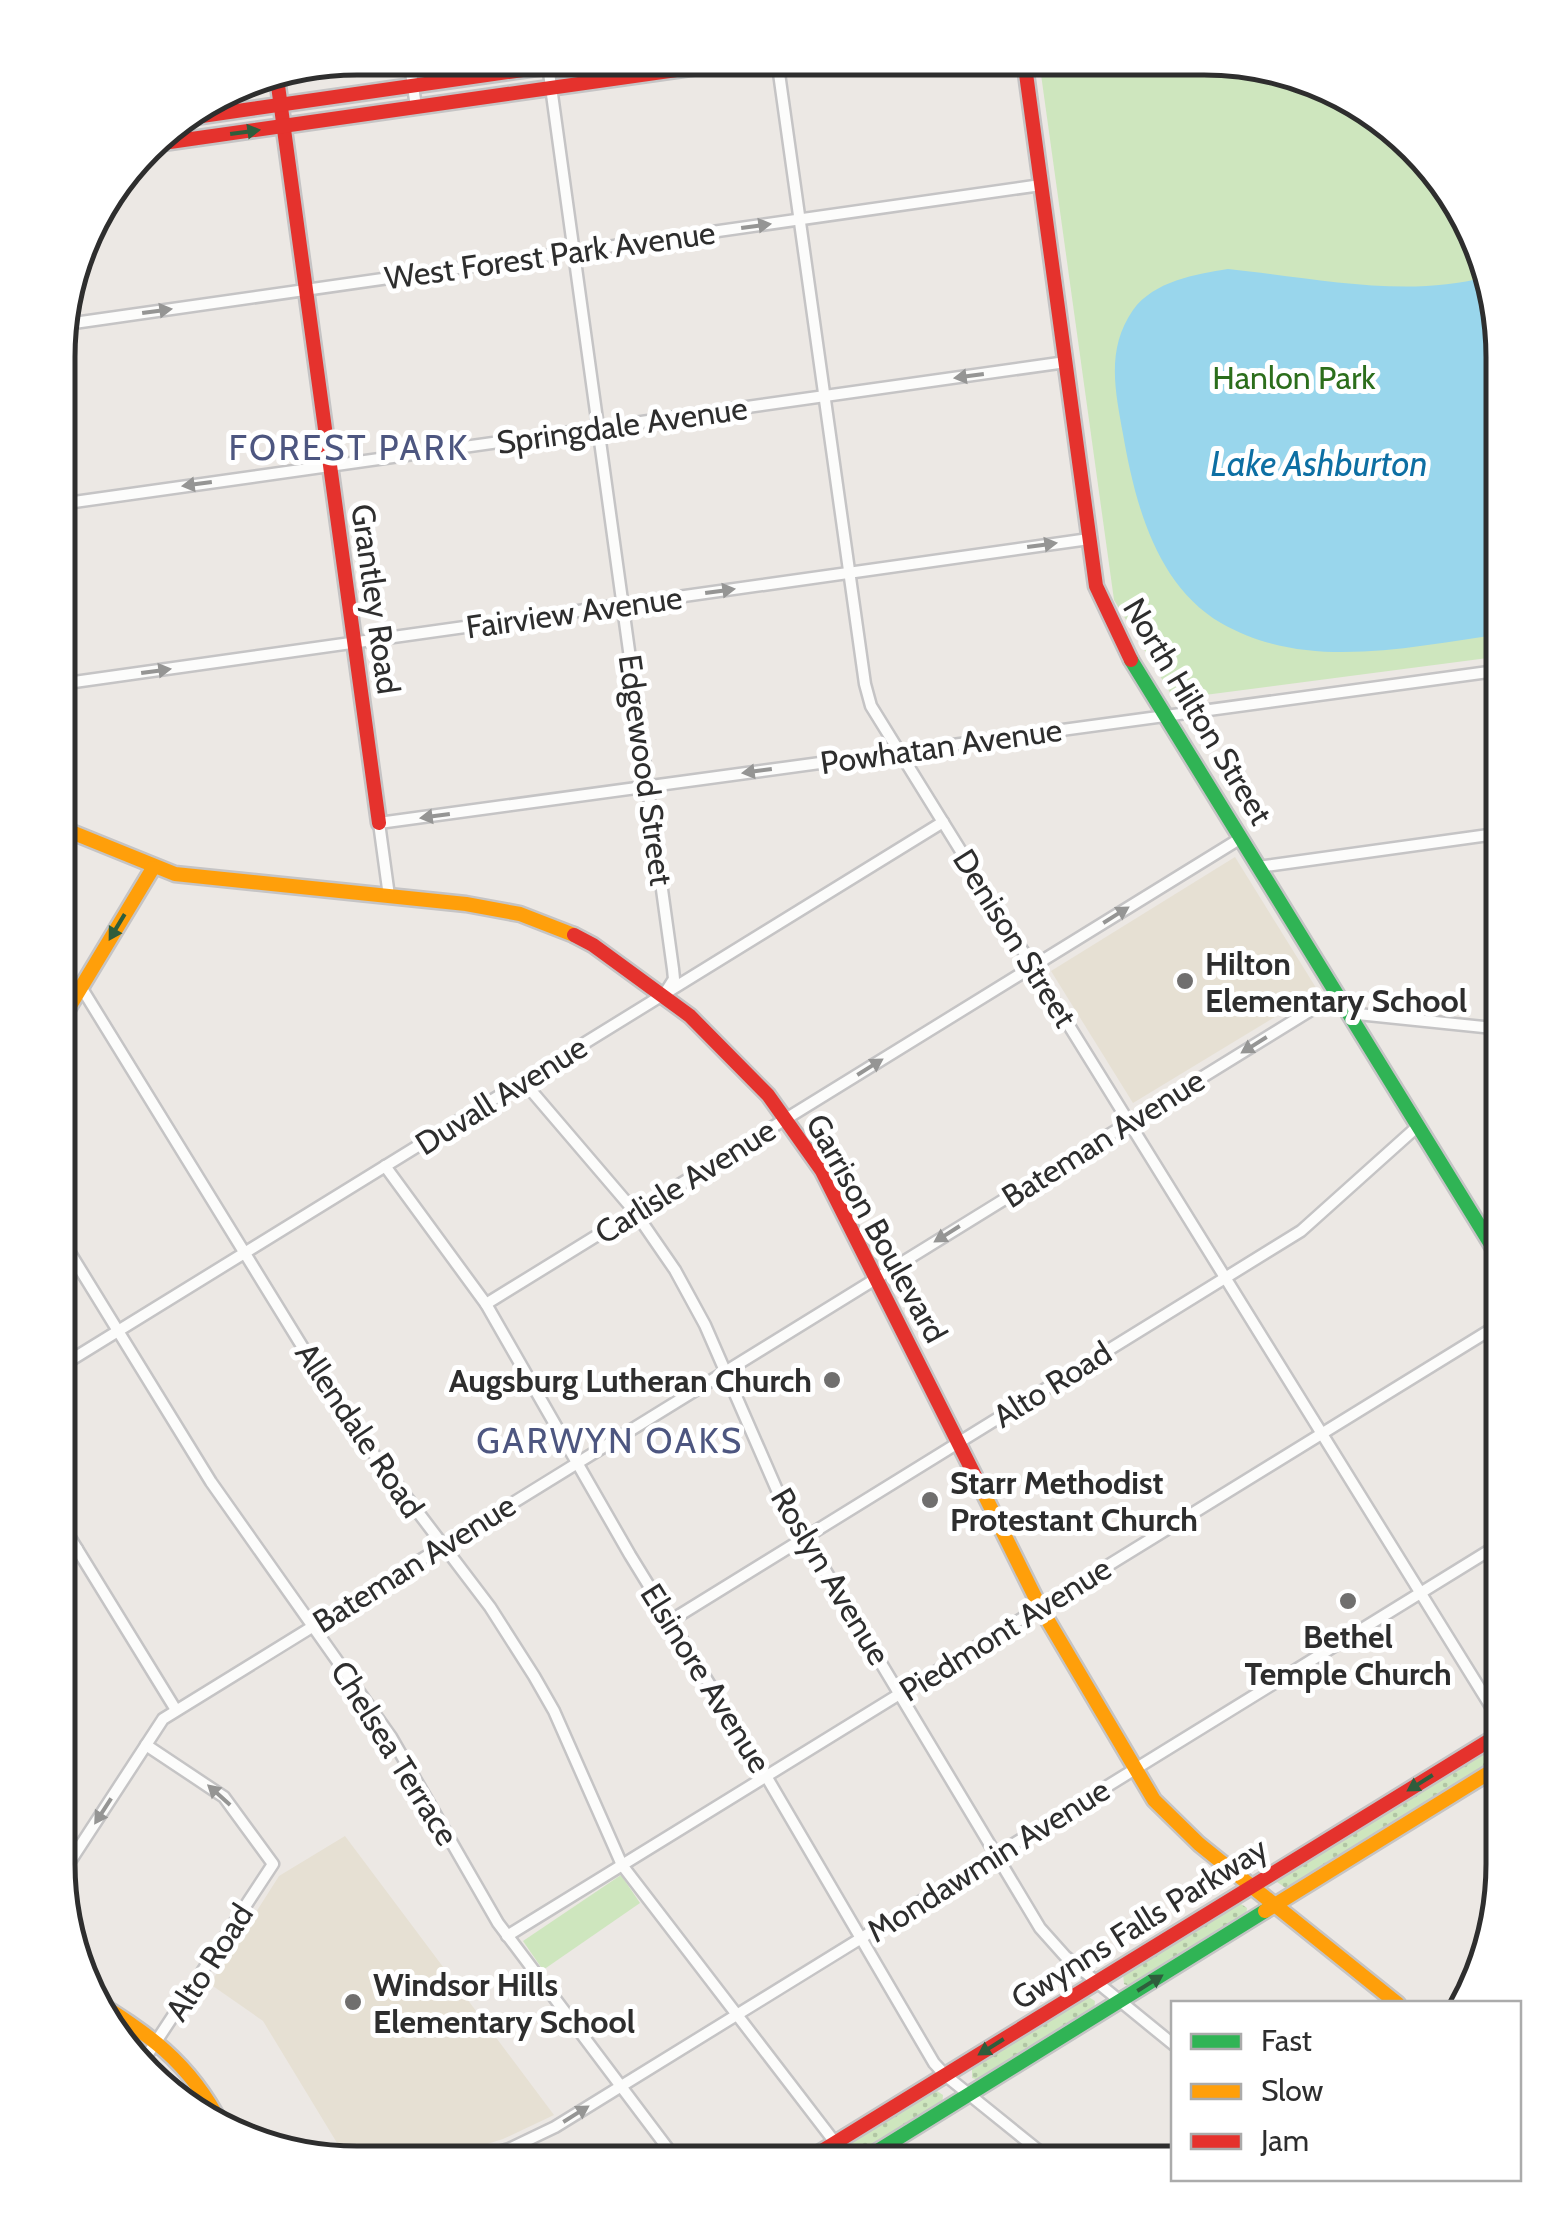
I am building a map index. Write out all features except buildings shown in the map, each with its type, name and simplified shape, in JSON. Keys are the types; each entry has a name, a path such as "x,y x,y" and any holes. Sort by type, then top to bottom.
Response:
{"main road":[{"path":"214,114 474,75"},
{"path":"175,141 623,75"},
{"name":"North Hilton Street","path":"1026,75 1096,586 1108,620 1485,1235"},
{"name":"Grantley Road","path":"278,87 379,824"},
{"name":"Garrison Boulevard","path":"75,833 153,868 220,881 500,909 544,922 593,945 664,994 745,1070 787,1118 822,1171 1040,1607 1154,1800 1172,1820 1394,2001"},
{"path":"75,996 153,868"},
{"name":"Gwynns Falls Parkway","path":"832,2146 1485,1740"},
{"name":"Gwynns Falls Parkway","path":"884,2146 1485,1775"},
{"path":"121,2018 157,2041 194,2076 210,2104"}],"street":[{"path":"411,75 416,107"},
{"name":"Edgewood Street","path":"549,75 674,980 664,994"},
{"name":"Denison Street","path":"779,75 867,695 1485,1700"},
{"name":"West Forest Park Avenue","path":"77,322 1041,185"},
{"name":"Springdale Avenue","path":"75,502 1066,362"},
{"name":"Fairview Avenue","path":"75,682 1089,539"},
{"name":"Powhatan Avenue","path":"379,824 1486,672"},
{"name":"Duvall Avenue","path":"75,1358 943,822"},
{"name":"Grantley Road","path":"379,824 389,896"},
{"path":"1258,867 1486,835"},
{"name":"Carlisle Avenue","path":"486,1304 1241,838"},
{"name":"Allendale Road","path":"81,986 345,1416 490,1607 534,1676 554,1711 622,1865 835,2144"},
{"name":"Bateman Avenue","path":"75,1854 163,1719 176,1710 1336,994"},
{"path":"1348,1013 1486,1027"},
{"name":"Roslyn Avenue","path":"523,1081 635,1212 691,1298 763,1462 1052,1944 1171,2043"},
{"name":"Alto Road","path":"670,1621 1313,1222 1418,1126"},
{"name":"Elsinore Avenue","path":"385,1166 486,1304 576,1463 934,2062 1033,2146"},
{"name":"Chelsea Terrace","path":"75,1262 211,1482 400,1752 507,1936 666,2146"},
{"name":"Piedmont Avenue","path":"507,1936 1485,1333"},
{"path":"75,1546 176,1710"},
{"name":"Mondawmin Avenue","path":"514,2146 736,2016 1485,1553"},
{"name":"Alto Road","path":"146,1745 224,1797 273,1864 148,2053"}],"shaded area":[{"name":"Hilton Elementary School","path":"1235,857 1318,991 1133,1103 1051,971"},
{"name":"Windsor Hills Elementary School","path":"345,1836 554,2115 481,2146 338,2145 263,2021 210,1984 279,1876"}],"green space":[{"name":"Hanlon Park","path":"1041,75 1241,77 1312,96 1361,123 1416,171 1457,232 1471,266 1481,302 1486,357 1486,658 1174,699 1114,600"},
{"path":"1485,1750 1485,1769 1287,1889 1277,1882 1277,1877"},
{"path":"621,1875 640,1903 543,1970 523,1941"},
{"path":"1238,1902 1247,1908 1246,1917 1131,1987 1124,1984 1123,1973"},
{"path":"1087,1996 1095,2001 1094,2011 979,2080 972,2078 972,2066"},
{"path":"934,2089 943,2095 942,2105 874,2146 850,2146 856,2138"}],"water":[{"name":"Lake Ashburton","path":"1228,269 1390,286 1475,279 1486,357 1486,636 1360,652 1289,648 1221,623 1180,587 1165,565 1142,514 1117,402 1115,370 1119,340 1133,310 1152,292 1189,277"}],"traffic: fast":[{"path":"1131,660 1485,1235"},
{"path":"885,2146 1265,1911"}],"traffic: slow":[{"path":"75,833 175,874 466,904 520,914 574,935"},
{"path":"75,997 153,868"},
{"path":"983,1492 1040,1607 1154,1800 1199,1844 1394,2001"},
{"path":"1265,1911 1485,1775"},
{"path":"121,2017 165,2050 210,2104"}],"traffic: jam":[{"path":"214,114 488,75"},
{"path":"175,141 641,75"},
{"path":"1026,75 1096,586 1131,660"},
{"path":"278,87 379,823"},
{"path":"574,935 690,1016 768,1095 822,1171 983,1492"},
{"path":"830,2146 1485,1743"}],"place":[{"name":"Hilton Elementary School","path":"1185,981"},
{"name":"Augsburg Lutheran Church","path":"832,1380"},
{"name":"Starr Methodist Protestant Church","path":"930,1500"},
{"name":"Bethel Temple Church","path":"1348,1601"},
{"name":"Windsor Hills Elementary School","path":"353,2002"}],"district":[{"name":"FOREST PARK","path":"349,447"},
{"name":"GARWYN OAKS","path":"610,1440"}]}
